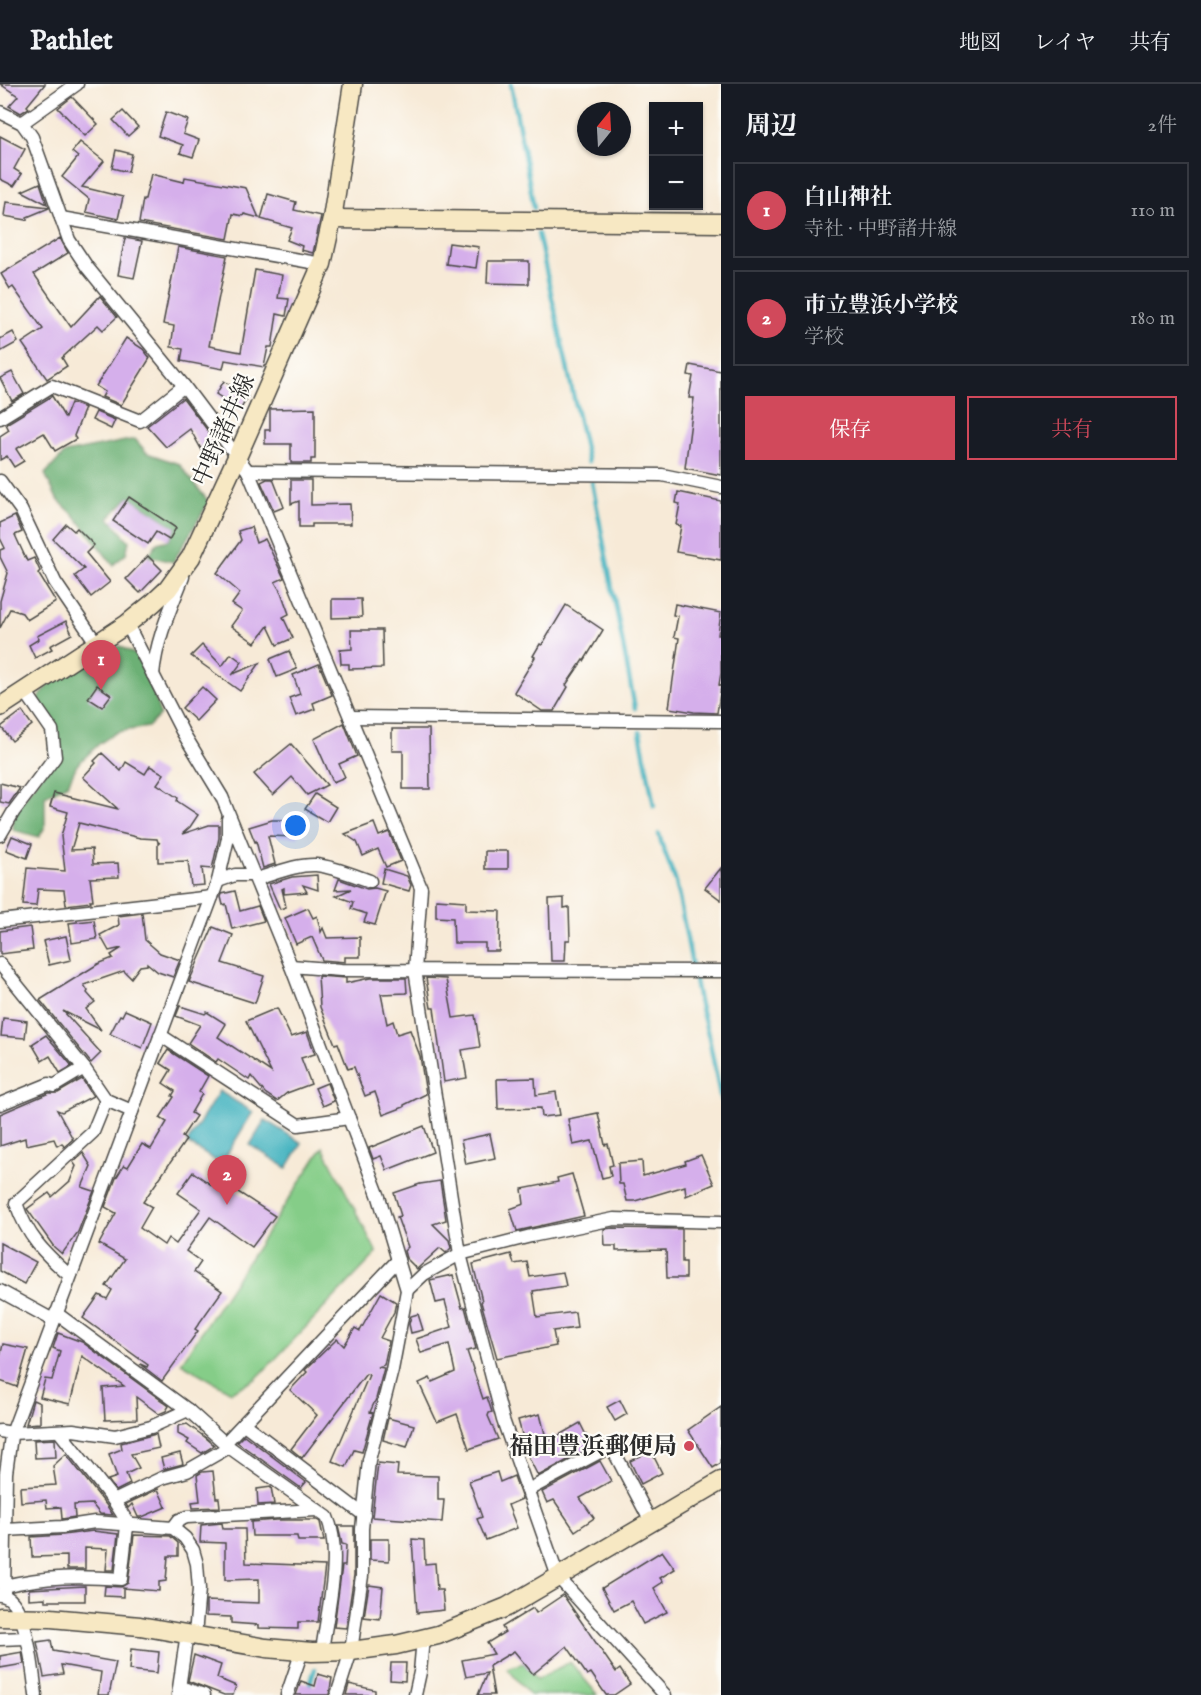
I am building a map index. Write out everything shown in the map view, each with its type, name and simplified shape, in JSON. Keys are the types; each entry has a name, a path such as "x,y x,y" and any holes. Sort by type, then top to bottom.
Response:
{"street":[{"path":"22,123 77,84"},
{"name":"中野諸井線","path":"0,707 127,624 168,589 191,557 322,264 332,219 352,84"},
{"path":"0,112 22,123 32,137 69,240 87,267 184,386 248,471 421,888 415,970 460,1254 503,1420 558,1577 665,1695"},
{"path":"61,218 322,264"},
{"path":"332,219 721,223"},
{"path":"0,418 52,386 140,421 184,386"},
{"path":"248,471 662,475 721,487"},
{"path":"0,481 21,510 55,582 97,644"},
{"path":"153,676 155,655 161,633 191,557"},
{"path":"127,624 182,731 222,797 291,966 379,1197 407,1290 392,1370 369,1460 362,1576 351,1650 337,1695"},
{"path":"0,835 14,811 55,758 52,730 25,691"},
{"path":"350,717 721,721"},
{"path":"36,1695 22,1618 14,1602 3,1592 6,1432 70,1276 218,881 228,838 228,812"},
{"path":"218,881 235,875 255,877 299,866 314,865 370,881"},
{"path":"0,921 212,897"},
{"path":"0,964 84,1068 106,1100 132,1111"},
{"path":"291,966 340,970 721,971"},
{"path":"160,1035 298,1125 349,1118"},
{"path":"0,1104 49,1084 54,1086 84,1068"},
{"path":"70,1276 43,1253 23,1224 16,1203 93,1132 106,1100"},
{"path":"407,1290 424,1274 460,1254 614,1219 721,1222"},
{"path":"114,1501 162,1478 187,1471 227,1445 398,1260"},
{"path":"0,1291 54,1316 188,1410 227,1445 327,1517 333,1530 335,1557 322,1652"},
{"path":"6,1432 73,1430 115,1436 151,1427 188,1410"},
{"path":"244,1424 364,1515"},
{"path":"3,1592 28,1580 73,1576 121,1579 129,1526 114,1501 59,1431"},
{"path":"528,1490 611,1446 651,1522"},
{"path":"0,1617 51,1618 140,1626 267,1648 302,1651 322,1652 396,1645 438,1635 507,1607 721,1481"},
{"path":"173,1528 179,1520 187,1517 317,1510"},
{"path":"5,1530 62,1527 95,1522 173,1528 185,1538 193,1550 197,1564 199,1589 179,1691 204,1695"},
{"path":"0,1639 26,1638"},
{"path":"414,1695 420,1672 423,1638"},
{"path":"287,1695 302,1651"}],"green space":[{"path":"135,439 147,453 179,464 209,502 173,562 148,556 157,543 169,540 176,528 129,497 109,518 129,541 126,554 113,565 75,516 57,499 45,474 65,453"},
{"path":"120,646 145,660 160,715 148,727 117,732 99,744 77,765 68,784 45,796 45,827 39,837 13,830 14,811 55,757 52,730 34,704 63,666"},
{"path":"323,1147 377,1253 256,1379 231,1392 181,1363"},
{"path":"570,1662 598,1695 530,1695 507,1668 524,1663 537,1679"}],"water":[{"path":"219,1091 253,1112 221,1164 187,1143"},
{"path":"265,1120 302,1143 287,1168 250,1145"}],"building":[{"path":"0,84 45,84 27,106 29,108 21,113 9,106 18,96"},
{"path":"72,97 98,124 85,136 58,108"},
{"path":"123,111 138,127 128,136 113,120"},
{"path":"166,112 188,120 183,134 199,140 193,157 180,153 183,145 158,136"},
{"path":"0,136 25,149 14,169 22,174 14,186 0,179"},
{"path":"80,142 104,161 82,187 123,197 118,219 86,212 89,199 62,177 78,157 72,152"},
{"path":"116,150 132,154 128,172 112,168"},
{"path":"151,174 184,182 185,177 246,188 259,218 233,214 228,239 139,223 143,199 145,199"},
{"path":"40,183 47,204 22,191"},
{"path":"268,194 296,202 294,210 321,216 313,253 301,250 302,246 287,240 292,228 261,219"},
{"path":"6,202 49,208 27,217 27,220 4,216"},
{"path":"60,238 68,253 34,274 71,327 100,296 117,317 103,330 98,325 62,358 67,366 47,379 22,343 43,329 13,287 10,289 1,274"},
{"path":"125,238 142,241 134,278 118,275"},
{"path":"449,243 479,247 476,268 446,264"},
{"path":"178,247 227,256 209,346 241,352 255,270 282,275 278,298 289,299 286,316 277,314 272,347 268,347 264,367 225,360 223,369 181,361 183,349 171,347 174,326 163,324"},
{"path":"488,261 529,261 529,284 487,283"},
{"path":"13,332 18,342 0,352 0,339"},
{"path":"126,338 143,349 150,358 121,405 102,397 105,392 96,386"},
{"path":"690,365 721,371 721,475 685,468 694,398 689,398 693,376 688,375"},
{"path":"12,372 24,394 12,401 0,378"},
{"path":"224,381 248,397 240,410 216,394"},
{"path":"52,396 65,418 71,403 85,408 74,436 76,439 55,451 44,433 16,449 24,461 14,467 7,456 0,460 0,436 9,430 6,424"},
{"path":"183,398 208,431 217,449 205,456 190,429 166,447 147,426"},
{"path":"315,408 315,459 311,459 311,463 291,463 291,444 265,444 265,430 270,430 270,409"},
{"path":"96,412 115,420 111,429 92,420"},
{"path":"273,479 284,507 274,511 261,482"},
{"path":"291,480 311,480 311,505 350,504 351,524 312,524 312,527 299,527 299,501 291,504"},
{"path":"678,492 721,501 721,560 676,552 681,526 676,525 680,504 676,503"},
{"path":"129,497 176,528 169,540 156,532 148,544 113,521"},
{"path":"15,516 22,532 15,535 27,561 34,558 40,571 38,573 56,602 27,620 22,613 10,609 0,628 0,601 8,573 0,557 0,550 5,548 0,538 0,523"},
{"path":"66,524 74,531 77,528 94,545 86,553 110,582 91,597 75,576 84,569 53,539"},
{"path":"251,527 256,543 265,539 284,578 275,582 289,614 283,617 293,638 277,645 268,626 255,643 231,626 242,611 232,604 240,593 217,573 241,540 238,531"},
{"path":"148,556 162,570 140,593 126,579"},
{"path":"332,599 361,599 362,617 332,618"},
{"path":"675,604 721,613 718,635 721,635 719,685 721,686 717,713 669,708 679,638 674,637 678,616 673,615"},
{"path":"566,605 603,630 566,685 568,687 554,711 542,711 514,692 540,644 542,645"},
{"path":"66,621 72,634 50,646 52,649 35,658 29,645 39,639 37,636"},
{"path":"351,630 382,630 383,668 349,669 349,664 341,664 340,650 352,649"},
{"path":"202,645 222,666 231,654 242,662 233,674 260,663 240,691 191,656"},
{"path":"289,651 297,669 277,677 270,659"},
{"path":"319,664 332,695 313,703 315,709 296,716 289,698 300,694 293,675"},
{"path":"97,685 111,695 102,707 88,698"},
{"path":"202,687 216,700 196,721 182,708"},
{"path":"22,711 32,725 12,741 1,727"},
{"path":"344,723 357,756 339,764 345,777 333,782 314,739"},
{"path":"392,729 429,729 430,789 403,789 403,751 392,751"},
{"path":"291,744 327,785 307,795 292,777 273,795 254,774"},
{"path":"102,753 121,771 126,762 145,774 150,766 164,774 157,784 198,815 182,834 209,825 219,825 219,838 212,869 202,868 204,885 191,886 188,861 158,862 158,843 160,843 157,839 140,838 79,823 71,850 92,849 93,864 118,863 119,877 90,878 93,900 90,900 91,902 66,905 64,890 38,889 36,906 23,905 27,868 65,871 61,836 68,812 50,807 54,793 118,809 83,777"},
{"path":"0,783 20,788 9,804 0,802"},
{"path":"315,794 336,807 327,822 305,809"},
{"path":"272,820 298,820 298,837 268,836 275,864 263,868 256,841 249,827"},
{"path":"374,823 379,836 389,832 401,861 386,867 378,849 363,856 357,842 345,834"},
{"path":"12,836 32,844 27,858 6,850"},
{"path":"485,851 508,851 508,869 485,869"},
{"path":"721,868 721,900 705,888"},
{"path":"384,869 407,876 411,885 409,891 381,883"},
{"path":"317,875 318,890 303,885 307,892 284,894 284,888 282,889 286,907 280,909 269,884 292,877"},
{"path":"339,879 367,889 375,888 386,891 375,925 364,922 367,914 351,909 353,902 336,896 351,889 335,890"},
{"path":"235,891 240,911 258,906 264,921 232,929 226,904 223,905 221,897 222,894"},
{"path":"564,898 564,908 569,907 570,940 566,940 565,961 551,961 549,899"},
{"path":"436,899 466,901 466,910 500,911 499,951 485,951 485,943 454,943 453,918 436,917"},
{"path":"308,908 313,918 317,916 321,932 323,928 327,938 360,937 360,957 345,957 345,962 322,960 312,937 296,944 285,918"},
{"path":"142,913 145,940 160,953 180,960 173,977 158,972 147,963 147,965 140,966 131,978 124,971 84,985 87,993 95,1002 86,1009 101,1030 63,1011 101,1053 91,1063 40,1000 98,964 113,958 111,955 122,948 109,951 100,935 119,925 118,916"},
{"path":"94,920 97,939 72,943 69,923"},
{"path":"30,927 33,950 0,954 0,931"},
{"path":"213,927 233,935 222,963 264,976 255,1003 189,982"},
{"path":"66,936 71,960 49,965 43,941"},
{"path":"318,976 346,978 346,983 370,978 406,978 407,993 381,994 387,1024 393,1021 397,1034 410,1030 420,1056 426,1094 404,1107 383,1115 375,1092 365,1096 354,1067 348,1069 338,1043 335,1044 320,1007"},
{"path":"426,978 446,979 453,1018 475,1015 480,1047 462,1050 467,1078 444,1082 434,1008 431,1008"},
{"path":"180,1006 205,1014 207,1012 226,1024 218,1037 271,1072 246,1021 277,1008 291,1037 307,1032 315,1054 301,1058 311,1084 287,1093 277,1101 265,1093 251,1076 249,1080 218,1059 216,1062 188,1043 200,1025 176,1016"},
{"path":"125,1010 152,1022 142,1048 110,1034"},
{"path":"3,1018 27,1021 25,1038 1,1036"},
{"path":"46,1035 72,1066 60,1073 50,1056 42,1061 32,1044"},
{"path":"168,1050 208,1076 199,1092 202,1094 191,1113 196,1116 182,1137 186,1140 143,1202 152,1207 140,1228 164,1245 168,1238 176,1244 201,1209 178,1193 193,1172 213,1186 218,1179 275,1216 252,1247 210,1217 186,1251 201,1262 194,1272 222,1291 195,1329 198,1331 162,1381 140,1364 147,1367 148,1365 83,1318 99,1295 107,1299 112,1290 106,1286 125,1259 99,1244 116,1213 105,1207 116,1178 124,1165 128,1167 142,1144 151,1149 167,1122 160,1118 174,1097 172,1096 175,1091 163,1083 171,1070 160,1063"},
{"path":"535,1078 536,1095 556,1092 560,1115 542,1117 541,1108 498,1109 497,1079"},
{"path":"82,1079 93,1096 62,1112 57,1110 73,1139 64,1147 62,1143 57,1146 54,1139 26,1145 25,1138 0,1146 0,1114 49,1093 58,1093"},
{"path":"327,1083 334,1101 323,1106 315,1088"},
{"path":"598,1113 605,1145 608,1144 613,1165 609,1166 611,1176 602,1178 592,1141 573,1145 568,1119"},
{"path":"424,1126 433,1152 387,1170 381,1156 373,1159 369,1148"},
{"path":"490,1134 495,1158 466,1164 461,1140"},
{"path":"83,1153 91,1166 82,1187 94,1191 78,1232 62,1254 54,1247 27,1209 49,1193 52,1197 70,1181 76,1166 73,1162"},
{"path":"701,1155 714,1184 686,1196 685,1186 635,1201 627,1201 623,1184 619,1184 618,1163 642,1161 643,1176 686,1164 685,1161"},
{"path":"572,1174 584,1216 517,1231 510,1209 524,1204 522,1189 558,1182 557,1178"},
{"path":"440,1181 446,1220 433,1224 449,1240 451,1248 446,1253 440,1248 417,1269 406,1258 404,1251 408,1247 397,1217 401,1216 394,1193 420,1184"},
{"path":"604,1229 682,1229 682,1262 686,1262 686,1278 667,1278 666,1250 616,1251 616,1246 605,1246"},
{"path":"0,1243 36,1262 24,1284 0,1271"},
{"path":"511,1254 514,1264 527,1262 530,1277 563,1272 566,1286 533,1291 537,1317 575,1312 577,1328 553,1331 556,1346 497,1358 473,1264"},
{"path":"453,1275 462,1308 465,1307 476,1349 467,1351 483,1399 487,1397 492,1412 488,1416 498,1439 469,1449 457,1414 437,1422 419,1383 430,1378 432,1382 455,1372 449,1344 421,1353 416,1339 452,1327 445,1301 436,1303 430,1280"},
{"path":"381,1293 396,1302 394,1312 380,1338 389,1341 384,1365 378,1367 384,1368 370,1412 373,1413 362,1452 354,1450 346,1467 332,1461 369,1375 366,1374 302,1458 291,1449 317,1415 290,1390 307,1372 305,1370 337,1339 344,1346 355,1328 360,1331"},
{"path":"418,1314 423,1330 411,1333 409,1324 411,1316"},
{"path":"58,1333 82,1342 169,1406 166,1411 159,1414 136,1397 137,1419 105,1420 103,1388 124,1386 82,1356 70,1404 40,1397 45,1379 52,1380 60,1351 53,1348"},
{"path":"3,1344 28,1349 17,1387 0,1381 0,1357"},
{"path":"33,1400 40,1403 40,1423 26,1424"},
{"path":"620,1400 627,1414 615,1421 607,1407"},
{"path":"721,1407 721,1463 713,1468 688,1430"},
{"path":"540,1414 547,1442 580,1423 592,1447 538,1476 528,1456 518,1420"},
{"path":"388,1418 414,1425 407,1447 383,1440"},
{"path":"187,1424 214,1445 202,1453 187,1443 189,1440 178,1434 178,1426"},
{"path":"156,1434 159,1448 131,1454 139,1468 126,1474 130,1484 116,1491 108,1480 117,1477 109,1454 122,1449 121,1443"},
{"path":"244,1435 306,1482 301,1488 237,1442"},
{"path":"55,1439 56,1457 35,1458 34,1440"},
{"path":"651,1451 662,1473 641,1484 630,1461"},
{"path":"180,1453 183,1464 164,1469 161,1458"},
{"path":"66,1454 113,1515 100,1514 92,1504 74,1505 75,1517 62,1519 61,1507 47,1508 46,1500 21,1502 20,1487 56,1485 53,1466"},
{"path":"600,1461 611,1481 580,1498 594,1518 575,1531 554,1500 547,1503 542,1492"},
{"path":"378,1463 398,1465 397,1475 438,1476 438,1500 444,1500 442,1522 372,1517"},
{"path":"213,1471 216,1498 219,1498 220,1507 193,1508 192,1502 200,1501 197,1475"},
{"path":"497,1472 500,1482 514,1476 522,1499 508,1505 517,1528 486,1540 477,1519 482,1517 469,1481"},
{"path":"271,1487 274,1504 258,1505 257,1489"},
{"path":"158,1489 166,1507 142,1517 138,1517 132,1504 128,1508 126,1504"},
{"path":"317,1520 320,1522 324,1541 298,1541 297,1536 252,1536 251,1522"},
{"path":"222,1523 223,1529 245,1529 246,1563 325,1566 318,1622 298,1622 298,1629 258,1628 258,1625 231,1623 231,1617 206,1616 206,1601 259,1603 259,1579 225,1580 225,1543 200,1542 201,1525"},
{"path":"338,1526 354,1526 354,1575 346,1628 334,1627 342,1566 345,1566 346,1545 342,1544"},
{"path":"93,1531 118,1534 114,1570 106,1570 108,1549 85,1548 85,1569 67,1569 67,1556 32,1557 31,1537"},
{"path":"134,1535 170,1536 178,1543 178,1556 168,1556 166,1581 159,1582 159,1591 123,1588 123,1597 104,1596 105,1586 121,1587 128,1583"},
{"path":"370,1539 389,1539 389,1561 370,1560"},
{"path":"412,1539 424,1540 425,1564 435,1563 437,1590 442,1590 444,1610 417,1613"},
{"path":"662,1551 675,1569 660,1578 663,1582 654,1588 667,1612 643,1624 631,1601 614,1610 602,1588"},
{"path":"369,1585 383,1587 380,1619 364,1617"},
{"path":"85,1586 85,1601 29,1599 29,1589"},
{"path":"563,1595 616,1672 620,1669 630,1684 614,1695 606,1695 591,1673 587,1675 567,1646 533,1674 514,1651 489,1666 494,1695 478,1695 487,1673 466,1677 462,1660 494,1654 487,1643 505,1632 502,1627 533,1608 536,1613"},
{"path":"51,1640 53,1651 116,1662 109,1695 98,1695 101,1672 61,1665 63,1674 44,1677 37,1642"},
{"path":"131,1649 159,1652 157,1673 129,1670"},
{"path":"22,1652 24,1664 0,1668 0,1656"},
{"path":"194,1655 221,1665 217,1678 236,1686 233,1695 224,1695 188,1681"},
{"path":"391,1663 406,1663 405,1681 390,1680"},
{"path":"318,1674 332,1678 329,1695 296,1695 301,1681 315,1686"},
{"path":"349,1684 375,1690 375,1695 346,1695"}],"waterway":[{"path":"511,84 534,208"},
{"path":"538,234 588,462"},
{"path":"592,482 635,708"},
{"path":"640,732 654,806"},
{"path":"659,834 676,882 721,1100"},
{"path":"306,1695 315,1669"}],"place":[{"name":"白山神社","path":"101,690"},
{"name":"市立豊浜小学校","path":"227,1205"},
{"name":"福田豊浜郵便局","path":"689,1446"}]}
